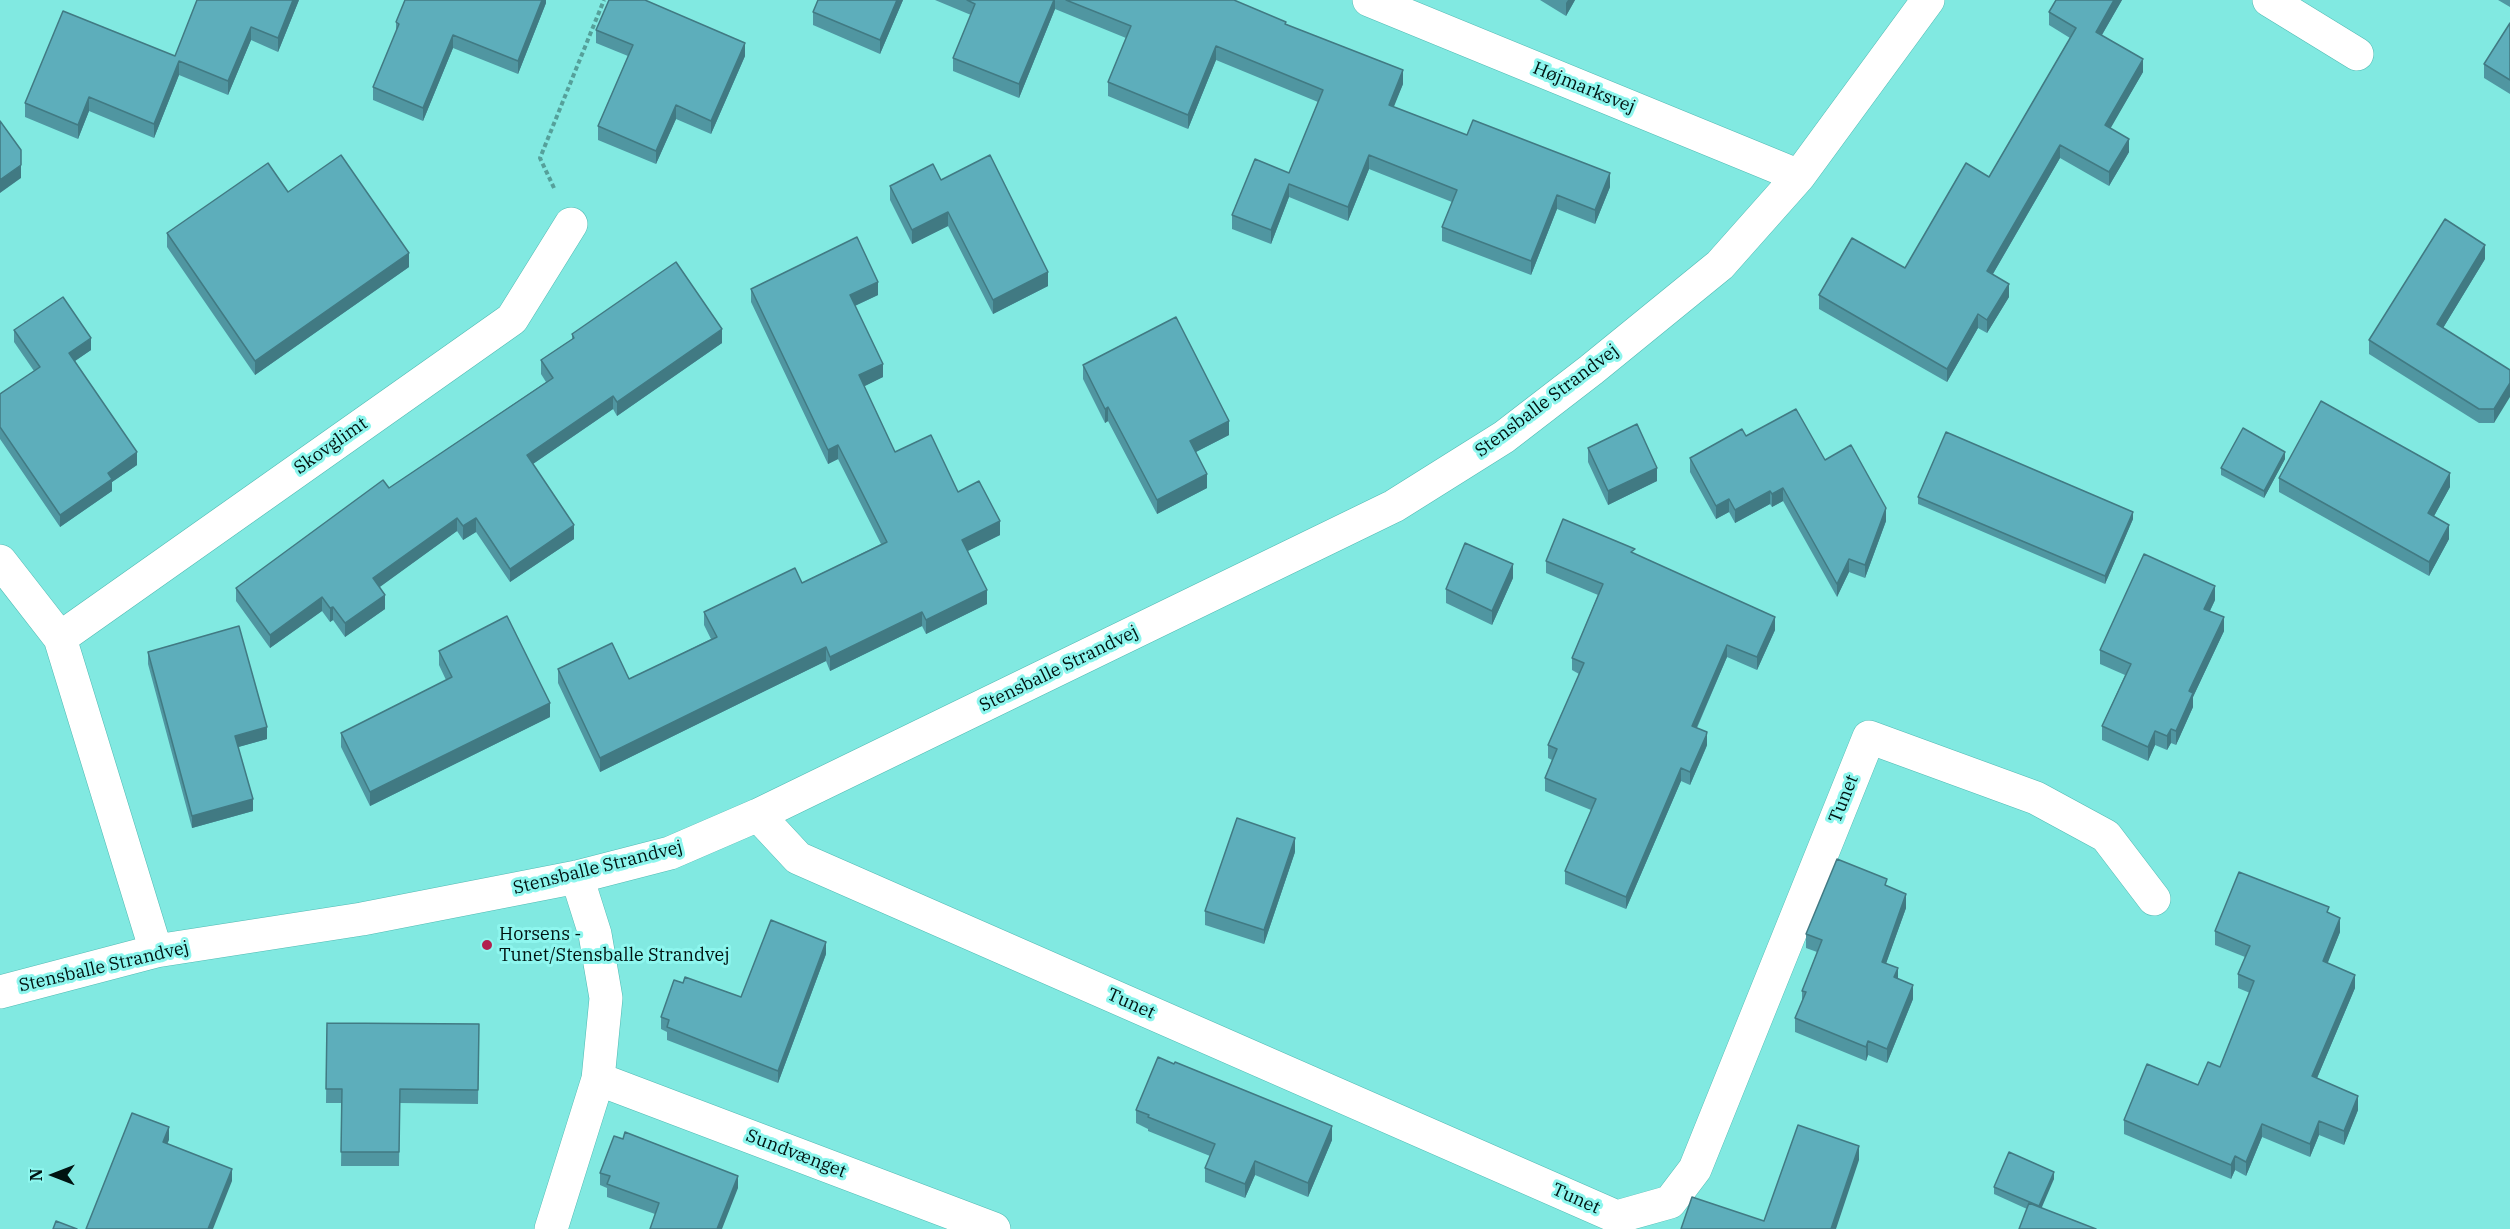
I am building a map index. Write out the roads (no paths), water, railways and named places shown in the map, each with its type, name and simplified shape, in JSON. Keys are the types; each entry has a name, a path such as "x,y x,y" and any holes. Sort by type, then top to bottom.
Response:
{"street":[{"name":"Højmarksvej","path":"1369,0 1799,176"},
{"name":"Stensballe Strandvej","path":"0,992 156,951 362,919 577,877 670,853 758,815 1394,506 1504,437 1720,265 1799,176 1928,0"},
{"path":"2269,0 2357,54"},
{"name":"Skovglimt","path":"60,638 512,319 571,224"},
{"path":"0,561 60,638 156,951"},
{"name":"Tunet","path":"758,815 798,858 1617,1217 1670,1202 1695,1169 1869,737 2036,798 2106,836 2154,899"},
{"path":"551,1229 598,1079 606,998 595,934 577,877"},
{"name":"Sundvænget","path":"598,1079 994,1229"}],"place":[{"name":"Horsens - Tunet/Stensballe Strandvej","path":"487,945"}]}
